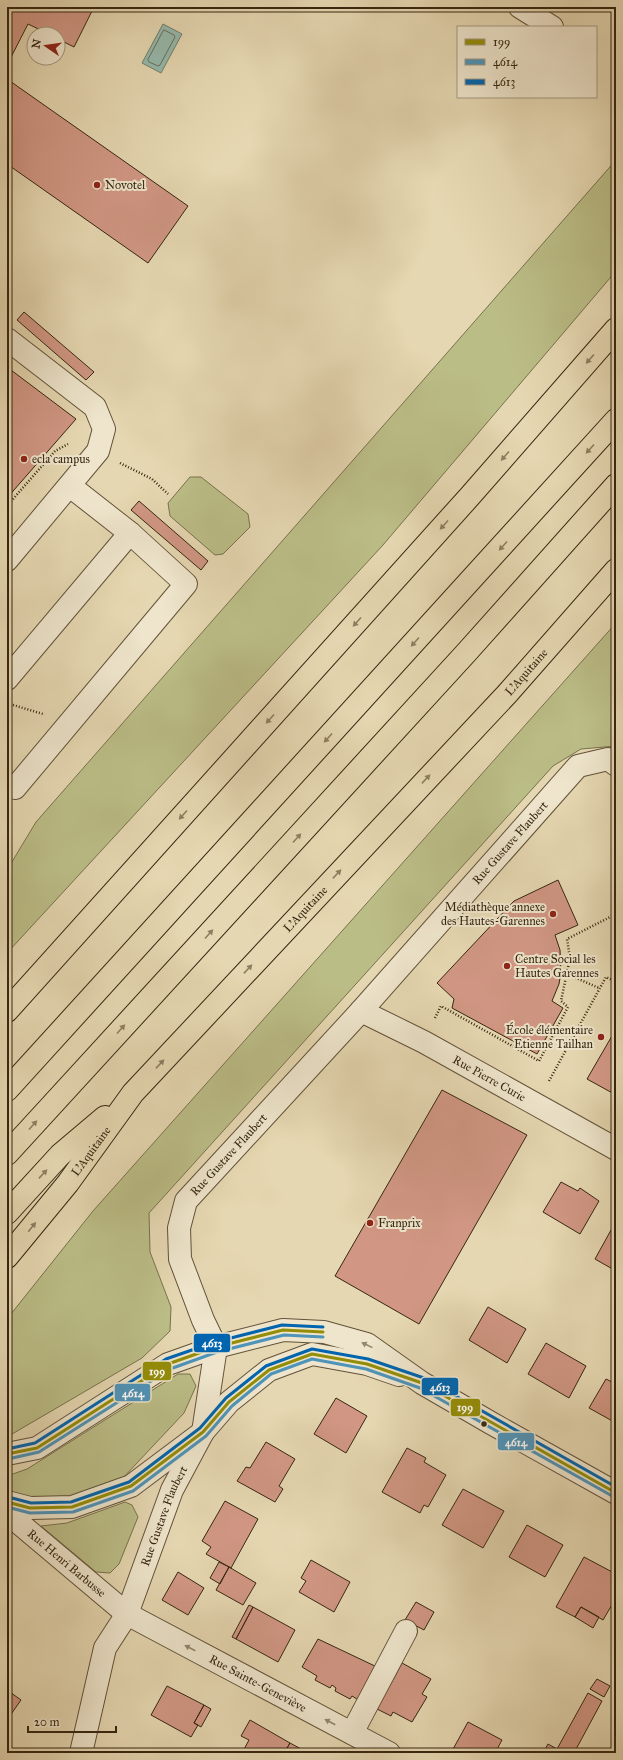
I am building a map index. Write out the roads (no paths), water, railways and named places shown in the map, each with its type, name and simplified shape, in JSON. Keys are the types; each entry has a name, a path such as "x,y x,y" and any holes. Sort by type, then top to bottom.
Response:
{"highway":[{"path":"7,1011 470,496 616,329"},
{"path":"7,1090 616,420"},
{"path":"7,1154 466,653 616,485"},
{"name":"L'Aquitaine","path":"7,1257 68,1183 133,1093 507,694 616,570"},
{"path":"7,1212 60,1155 133,1093"}],"street":[{"path":"520,7 550,26"},
{"path":"7,339 95,407 104,429 98,451 7,560"},
{"path":"15,788 186,584 130,533 70,486"},
{"path":"7,679 130,533"},
{"name":"Rue Gustave Flaubert","path":"81,1753 105,1648 127,1614 172,1490 203,1432 216,1347 203,1320 180,1259 179,1228 186,1201 360,1011 578,766 612,762"},
{"name":"Rue Pierre Curie","path":"360,1011 424,1042 616,1149"},
{"path":"7,1454 37,1448 168,1364 216,1347 283,1330 324,1332 368,1344 422,1383 616,1493"},
{"path":"7,1502 30,1508 72,1507 131,1486 203,1432 230,1402 269,1370 312,1354 367,1364 422,1383"},
{"name":"Rue Henri Barbusse","path":"7,1513 127,1614"},
{"name":"Rue Sainte-Geneviève","path":"127,1614 389,1753"},
{"path":"352,1733 406,1631"}],"water":[{"path":"163,24 182,34 161,73 142,63"}],"place":[{"name":"Novotel","path":"97,185"},
{"name":"ecla campus","path":"24,459"},
{"name":"Médiathèque annexe des Hautes-Garennes","path":"553,914"},
{"name":"Centre Social les Hautes Garennes","path":"507,966"},
{"name":"École élémentaire Etienne Tailhan","path":"601,1037"},
{"name":"Franprix","path":"370,1223"}]}
